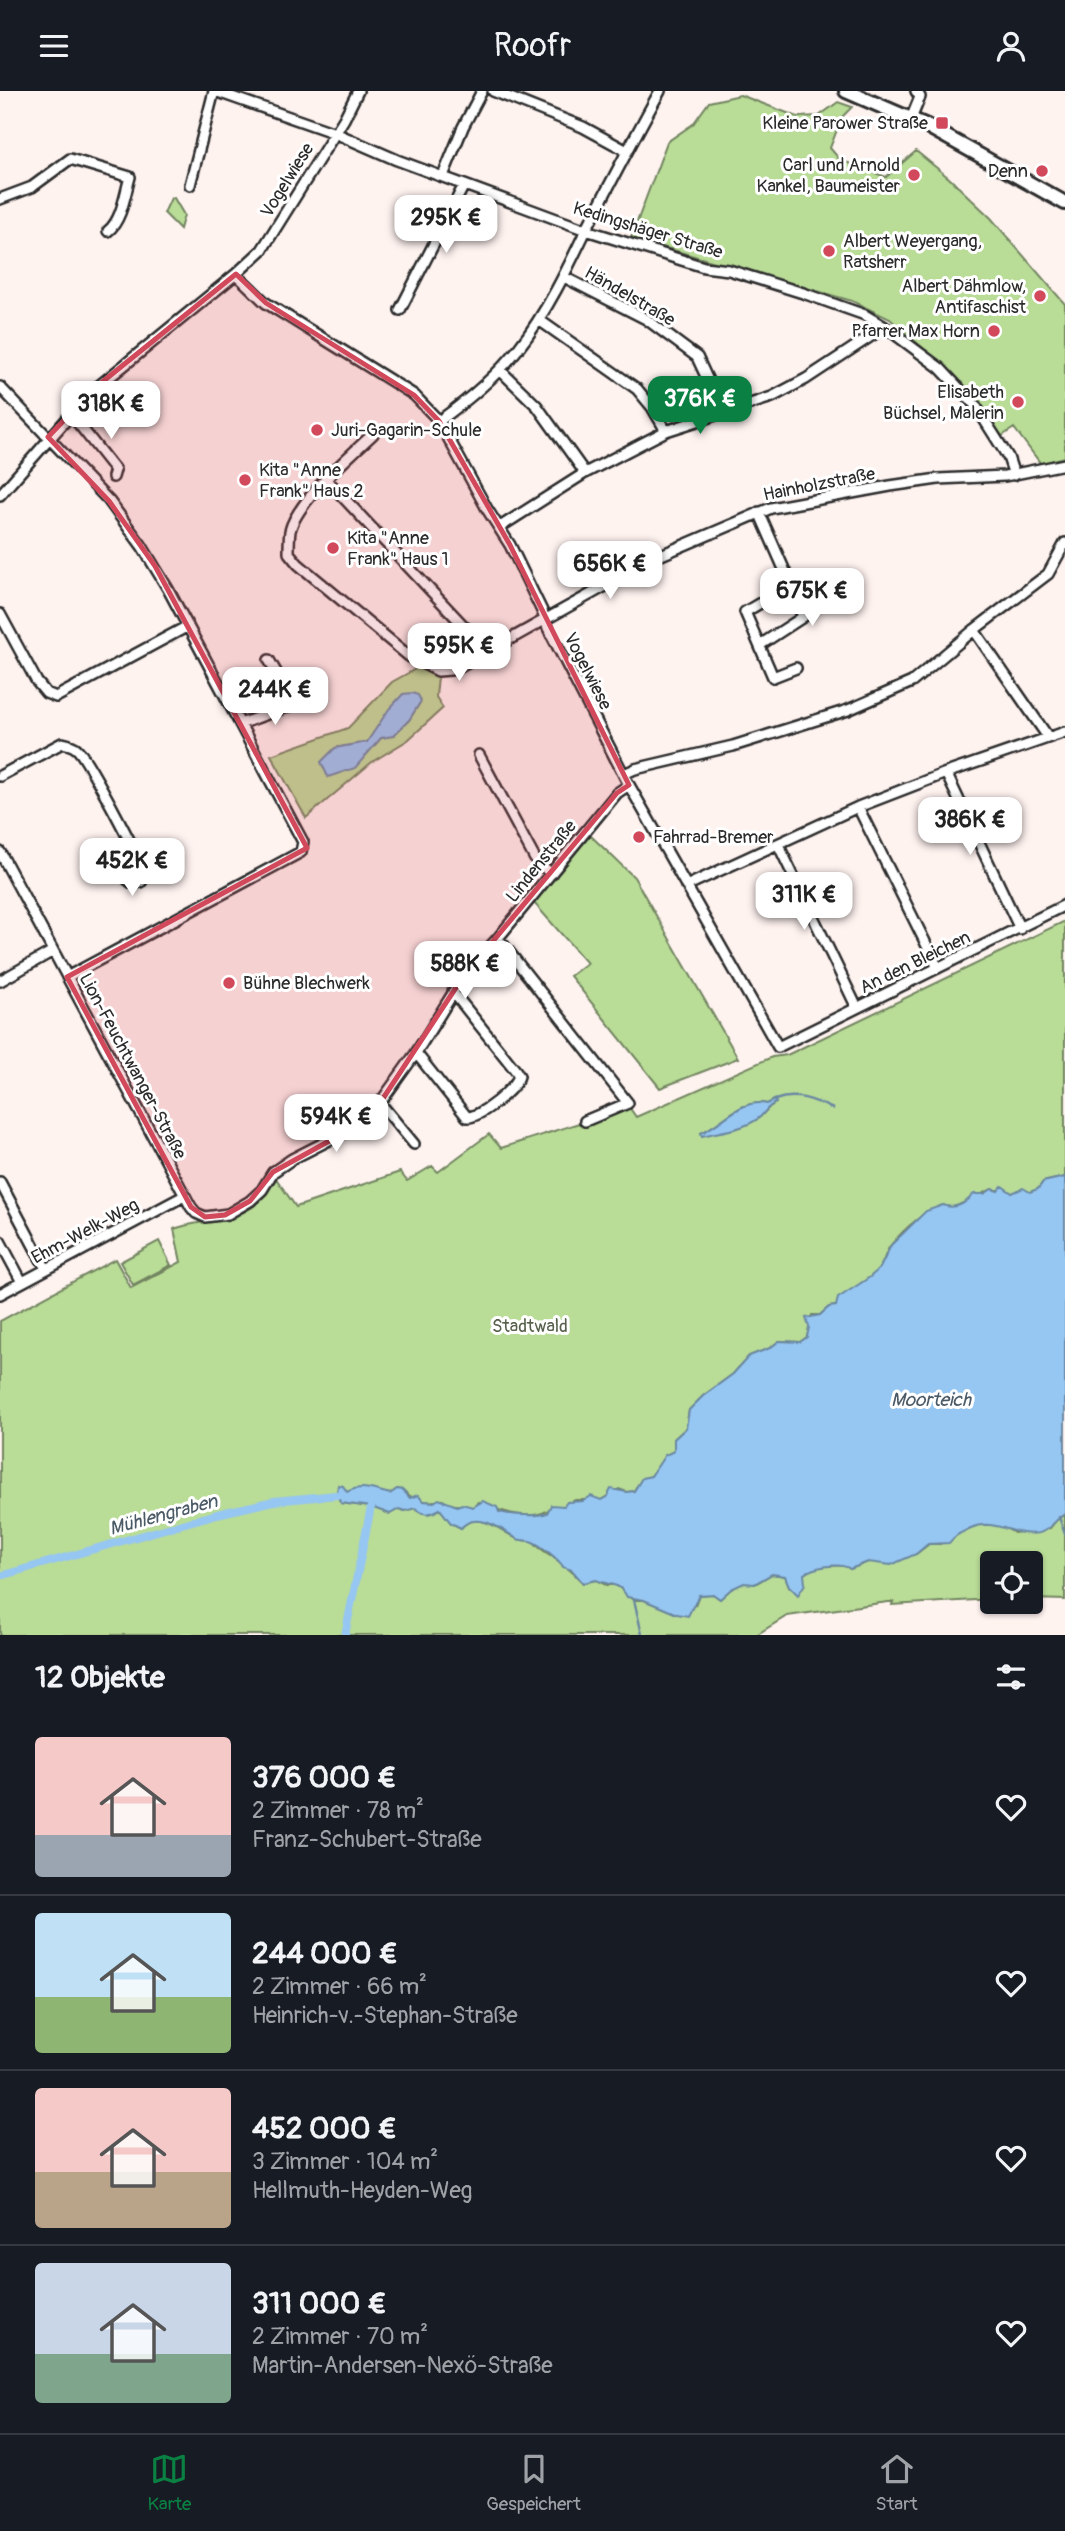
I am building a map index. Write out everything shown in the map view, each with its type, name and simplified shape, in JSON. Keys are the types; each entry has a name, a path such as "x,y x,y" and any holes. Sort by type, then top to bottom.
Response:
{"main road":[{"path":"846,91 912,119 1065,202"}],"street":[{"name":"Kedingshäger Straße","path":"190,185 214,91 229,93 586,230 704,267 729,270 803,293 865,315 886,327 940,368 975,405 1008,457 1014,475"},
{"name":"Vogelwiese","path":"358,91 335,134 262,250 236,274 266,303 414,395 439,421 530,584 545,621 629,785 778,1047"},
{"path":"443,176 463,127 482,91"},
{"path":"492,91 583,127 627,151"},
{"path":"439,421 464,403 500,370 539,320 660,91"},
{"path":"912,119 920,97 916,91"},
{"path":"0,199 32,187 70,159 130,177 119,213 108,231"},
{"path":"400,310 464,185"},
{"path":"0,495 48,437 96,387 236,274"},
{"name":"Händelstraße","path":"564,277 646,319 697,357 723,413"},
{"path":"539,320 637,389 652,407 666,431"},
{"path":"500,527 585,473 666,431 772,397 806,379 886,327"},
{"path":"500,370 537,406 585,473"},
{"path":"0,387 122,518 155,566 303,842 301,852 67,977"},
{"path":"70,413 115,470 113,477"},
{"name":"Hainholzstraße","path":"373,434 326,479 300,511 290,530 289,553 298,564 410,657 438,671 450,670 487,654 661,555 759,512 890,486 938,479 1014,475 1065,464"},
{"path":"326,479 477,639 487,654"},
{"path":"759,512 803,617 760,645"},
{"path":"624,775 635,769 733,746 848,710 921,676 974,630 1048,574 1065,543"},
{"path":"791,585 746,612 773,677 796,668"},
{"path":"0,614 37,683 46,693 56,697 188,627"},
{"path":"974,630 1048,737"},
{"path":"240,724 297,703 269,660"},
{"path":"686,886 858,807 1065,732"},
{"path":"0,776 62,743 77,748 138,856"},
{"path":"479,755 535,859 551,874"},
{"path":"946,773 1020,929"},
{"name":"Lindenstraße","path":"184,1196 196,1213 205,1217 228,1214 262,1190 273,1172 292,1159 351,1129 380,1103 416,1053 463,977 617,793 629,785"},
{"path":"858,807 938,968"},
{"path":"778,844 857,1008"},
{"name":"Lion-Feuchtwanger-Straße","path":"0,852 184,1196"},
{"name":"An den Bleichen","path":"778,1047 1065,905"},
{"path":"498,938 628,1103 585,1121"},
{"path":"0,981 53,951"},
{"path":"416,1053 467,1117 478,1116 516,1085 519,1076 453,992"},
{"path":"380,1103 414,1144"},
{"path":"0,1182 46,1269"},
{"name":"Ehm-Welk-Weg","path":"0,1294 184,1196"},
{"path":"0,1241 22,1282"}],"highlighted area":[{"path":"236,274 266,303 414,395 439,421 510,545 629,785 617,793 463,977 380,1103 351,1129 273,1172 250,1201 225,1215 205,1217 191,1207 67,977 307,848 155,566 109,501 48,437 96,387"}],"green space":[{"path":"740,95 798,117 819,116 838,102 852,107 842,117 830,148 840,160 886,177 916,151 991,218 1065,304 1065,457 1041,464 1014,428 1002,436 978,403 942,365 890,319 852,301 631,238 667,142 693,124 709,102"},
{"path":"171,198 174,198 184,215 180,229 164,213"},
{"path":"419,667 438,676 436,697 443,708 408,740 372,762 306,818 271,755 348,728 392,682","holes":["421,701 409,720 393,735 381,738 370,750 335,748 367,742 379,726"]},
{"path":"590,835 634,877 738,1058 660,1088 570,976 587,963 534,903"},
{"name":"Stadtwald","path":"1065,921 1065,1177 1043,1182 1038,1189 1030,1192 1012,1193 992,1189 950,1208 943,1205 935,1208 921,1217 891,1245 873,1275 845,1295 836,1306 829,1307 820,1315 812,1315 807,1337 800,1342 779,1341 770,1348 749,1356 733,1374 703,1396 689,1410 686,1428 674,1439 674,1451 651,1476 637,1485 634,1491 619,1489 601,1500 575,1500 565,1506 554,1506 537,1514 527,1515 517,1515 479,1502 473,1507 447,1504 443,1500 421,1501 397,1489 390,1494 361,1489 347,1492 338,1486 337,1495 341,1503 371,1507 390,1514 399,1509 405,1511 415,1508 427,1513 440,1509 451,1523 461,1528 474,1521 488,1523 517,1539 534,1542 583,1583 596,1580 606,1585 616,1585 634,1600 644,1600 677,1614 695,1605 699,1595 713,1594 720,1599 745,1582 755,1584 772,1574 785,1576 789,1586 813,1567 845,1565 850,1569 868,1562 916,1554 929,1544 940,1544 977,1525 1001,1525 1014,1533 1050,1528 1065,1514 1065,1600 1043,1599 1043,1551 980,1551 980,1600 892,1605 893,1602 888,1602 787,1616 756,1635 0,1635 0,1321 115,1259 131,1288 181,1262 174,1229 222,1219 245,1211 256,1205 264,1196 275,1177 296,1207 400,1172 407,1181 432,1166 438,1172 489,1134 501,1148 629,1107 636,1117 772,1057 787,1055","holes":["774,1100 775,1103 760,1117 746,1125 701,1133 740,1108 757,1103 767,1104"]},
{"path":"159,1241 171,1265 133,1285 120,1262"}],"water":[{"path":"403,694 418,695 421,701 409,720 393,736 381,738 355,768 328,777 321,762 335,748 367,742 389,709"},
{"path":"775,1100 776,1103 747,1125 702,1136 701,1133 740,1108 757,1103 767,1104"},
{"name":"Moorteich","path":"1065,1177 1065,1514 1043,1532 1021,1533 980,1525 959,1534 949,1543 928,1544 916,1554 891,1565 868,1562 850,1569 827,1566 814,1569 804,1574 805,1584 798,1595 789,1586 785,1576 772,1574 754,1584 744,1583 731,1589 720,1599 713,1594 699,1595 688,1616 644,1600 627,1597 614,1585 596,1580 583,1583 572,1570 563,1567 538,1545 518,1539 488,1523 473,1521 461,1528 451,1523 440,1509 427,1514 415,1508 405,1511 399,1509 390,1514 371,1507 341,1503 337,1495 338,1485 343,1486 347,1492 363,1488 390,1494 397,1489 403,1490 410,1498 418,1495 423,1501 434,1502 439,1499 457,1506 462,1504 473,1507 483,1501 497,1507 499,1512 531,1515 547,1513 551,1505 564,1506 567,1502 583,1501 591,1496 601,1500 607,1497 611,1489 634,1491 642,1478 651,1476 665,1455 674,1451 674,1439 686,1428 689,1410 703,1396 733,1374 749,1356 770,1348 779,1341 800,1342 807,1337 809,1327 806,1318 820,1315 829,1307 836,1306 838,1298 870,1277 880,1268 891,1245 926,1211 943,1205 956,1206 974,1194 984,1194 992,1189 998,1191 1002,1186 1012,1193 1023,1188 1030,1192 1038,1189 1043,1182"}],"waterway":[{"path":"775,1100 798,1097 833,1109"},
{"name":"Mühlengraben","path":"0,1576 217,1514 274,1501 337,1495"},
{"path":"345,1635 371,1507"},
{"path":"1059,1517 1065,1534"},
{"path":"634,1600 642,1634"}],"place":[{"name":"Kleine Parower Straße","path":"942,123"},
{"name":"Denn","path":"1042,171"},
{"name":"Carl und Arnold Kankel, Baumeister","path":"914,175"},
{"name":"Albert Weyergang, Ratsherr","path":"829,251"},
{"name":"Albert Dähmlow, Antifaschist","path":"1040,296"},
{"name":"Pfarrer Max Horn","path":"994,331"},
{"name":"Elisabeth Büchsel, Malerin","path":"1018,402"},
{"name":"Juri-Gagarin-Schule","path":"317,430"},
{"name":"Kita \"Anne Frank\" Haus 2","path":"245,480"},
{"name":"Kita \"Anne Frank\" Haus 1","path":"333,548"},
{"name":"Fahrrad-Bremer","path":"639,837"},
{"name":"Bühne Blechwerk","path":"229,983"}]}
